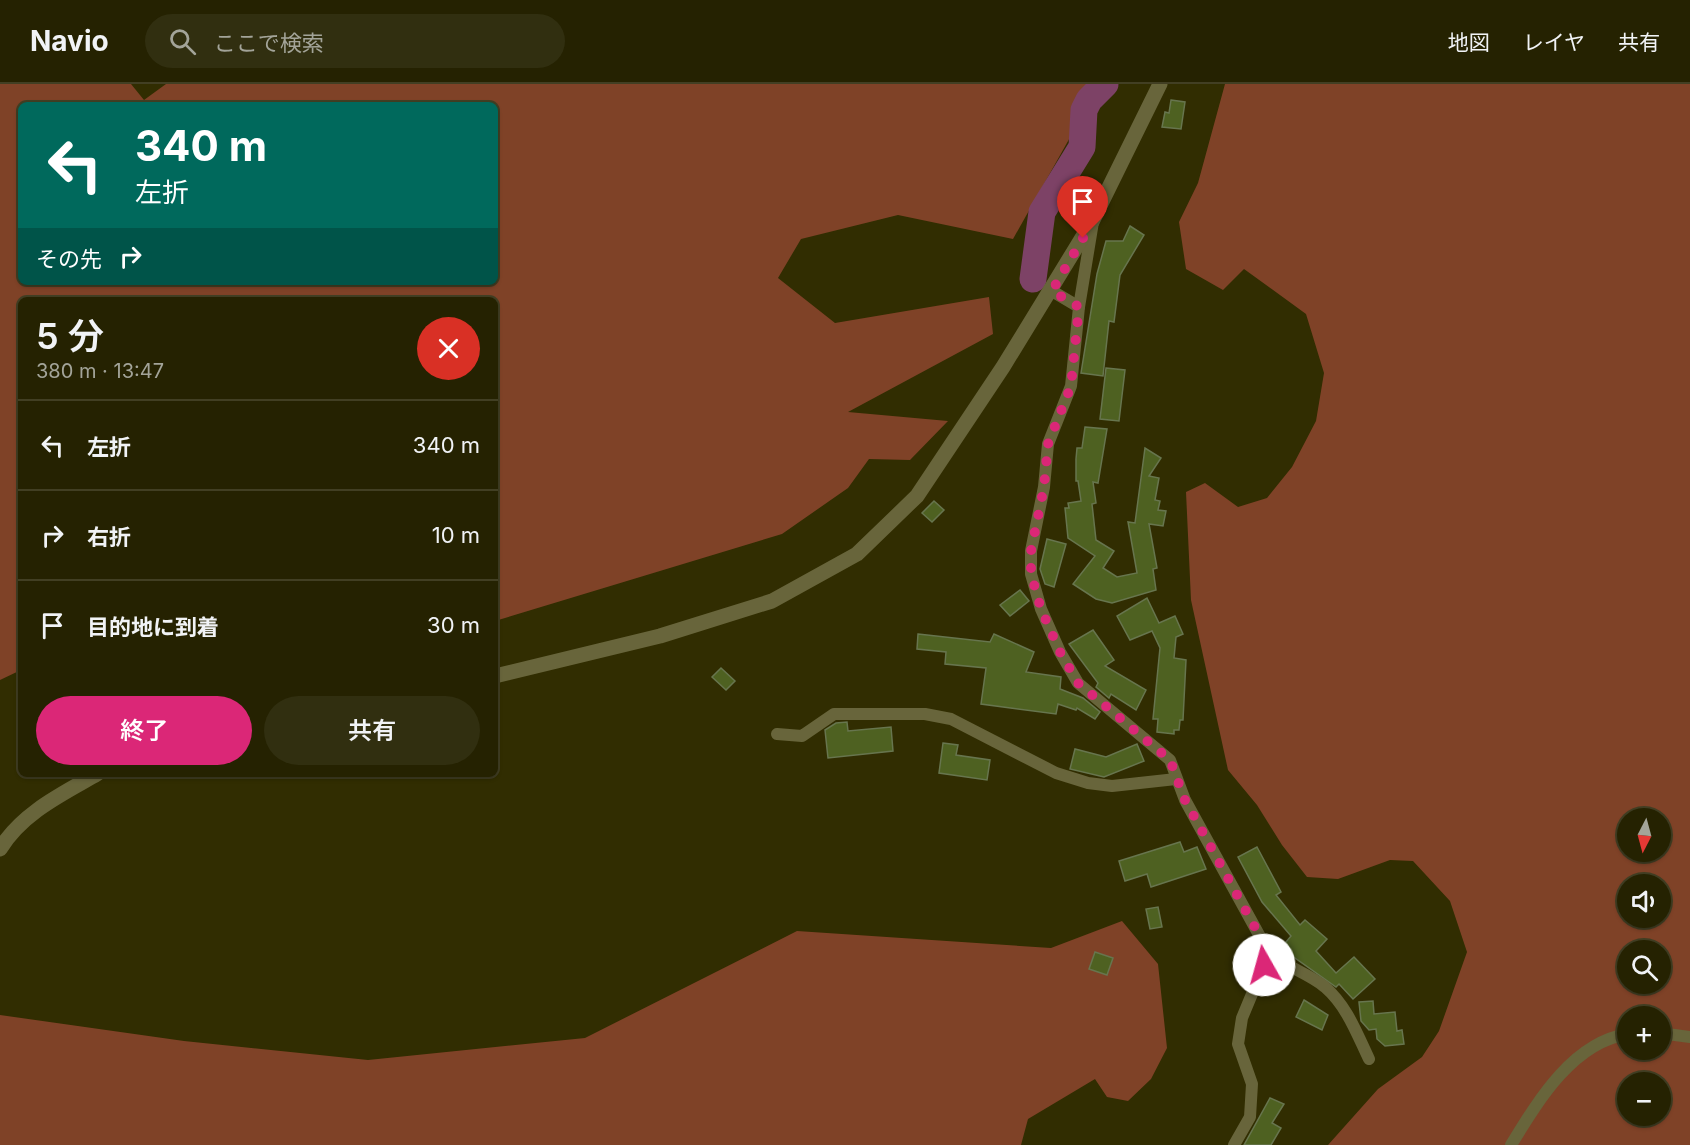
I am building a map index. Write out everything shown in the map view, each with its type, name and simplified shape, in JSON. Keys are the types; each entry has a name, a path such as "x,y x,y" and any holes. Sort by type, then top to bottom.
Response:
{"street":[{"path":"498,675 660,636 772,601 857,554 917,496 1052,291 1093,220 1160,84"},
{"path":"1093,220 1079,307 1071,386 1048,444 1044,487 1031,551 1031,574 1041,609 1060,652 1078,683 1170,760 1176,779 1210,848 1236,890 1269,953 1283,965 1324,987 1340,1003 1369,1059"},
{"path":"1052,291 1079,307"},
{"path":"777,734 802,736 834,714 925,714 951,719 1056,773 1088,783 1112,786 1176,779"},
{"path":"0,849 9,834 44,805 92,777"},
{"path":"1234,1145 1250,1117 1252,1084 1238,1044 1242,1018 1269,953"},
{"path":"1671,1034 1690,1037"},
{"path":"1511,1145 1555,1081 1587,1050 1609,1037 1617,1036"}],"shaded area":[{"path":"0,84 131,84 144,100 166,84 1100,84 1013,239 898,215 801,239 778,278 835,323 989,297 993,334 848,412 948,421 910,460 869,459 848,488 782,534 498,620 498,297 18,297 18,671 0,680"},
{"path":"1225,84 1690,84 1690,1145 1328,1145 1378,1089 1422,1057 1439,1031 1467,952 1450,901 1413,861 1390,860 1338,879 1307,877 1282,845 1257,805 1228,770 1191,600 1186,492 1205,483 1238,507 1267,498 1292,467 1316,421 1324,373 1306,314 1244,269 1223,290 1186,269 1179,222 1198,183"},
{"path":"1122,921 1158,964 1167,1048 1151,1079 1128,1101 1107,1097 1095,1079 1028,1119 1021,1145 0,1145 0,1015 184,1041 368,1060 585,1038 797,931 1051,948"}],"building":[{"path":"1171,100 1185,102 1181,129 1162,127 1165,112 1169,113"},
{"path":"1130,226 1144,235 1120,275 1114,322 1109,321 1103,376 1081,373 1097,274 1106,241 1123,241"},
{"path":"1106,368 1125,370 1119,421 1100,419"},
{"path":"1085,427 1107,429 1098,483 1093,482 1096,503 1092,504 1096,540 1114,551 1103,568 1117,577 1137,573 1128,522 1135,523 1145,448 1161,458 1149,476 1159,478 1155,500 1160,501 1158,510 1166,511 1163,526 1149,524 1157,568 1153,569 1156,590 1112,603 1096,599 1073,584 1095,556 1068,538 1065,508 1069,508 1068,503 1081,501 1078,481 1076,481 1076,459 1077,448 1082,448"},
{"path":"934,501 944,510 932,522 922,513"},
{"path":"1047,539 1066,544 1054,587 1045,584 1040,569"},
{"path":"1020,590 1029,601 1010,616 1000,605"},
{"path":"1147,598 1159,623 1175,616 1183,634 1176,637 1174,658 1186,660 1183,720 1180,720 1179,730 1174,730 1174,734 1157,732 1158,719 1153,719 1160,648 1152,631 1130,640 1117,616"},
{"path":"1093,630 1114,660 1105,666 1146,690 1136,710 1111,694 1109,698 1096,687 1098,683 1069,644"},
{"path":"918,634 990,642 994,634 1034,652 1026,672 1061,677 1060,689 1083,698 1100,712 1095,719 1077,708 1076,710 1058,704 1056,714 981,704 986,668 945,664 946,652 917,649"},
{"path":"721,668 735,681 726,690 712,677"},
{"path":"847,722 848,731 891,727 893,751 828,758 825,730 836,723"},
{"path":"943,743 958,745 956,755 990,760 987,780 939,773"},
{"path":"1137,744 1144,761 1104,777 1070,769 1075,749 1106,757"},
{"path":"1180,842 1184,852 1197,847 1206,869 1151,887 1147,874 1125,881 1119,861"},
{"path":"1257,847 1281,892 1276,895 1300,925 1305,920 1327,939 1316,951 1336,973 1354,957 1375,979 1353,999 1339,984 1336,987 1281,948 1291,936 1262,902 1238,857"},
{"path":"1158,907 1162,927 1150,929 1146,909"},
{"path":"1095,952 1113,958 1107,975 1089,969"},
{"path":"1304,1000 1328,1015 1322,1030 1296,1017"},
{"path":"1373,1001 1374,1014 1395,1012 1397,1031 1402,1030 1404,1044 1385,1046 1377,1039 1376,1029 1369,1030 1361,1021 1359,1002"},
{"path":"1270,1098 1284,1104 1272,1123 1281,1128 1271,1145 1244,1145"}],"waterway":[{"path":"1033,279 1042,212 1082,147 1084,110 1089,100 1105,84"}],"route":[{"path":"1083,238 1052,291 1079,307 1071,386 1048,444 1044,487 1031,551 1031,574 1041,609 1060,652 1078,683 1170,760 1185,800 1269,953 1264,965"}]}
